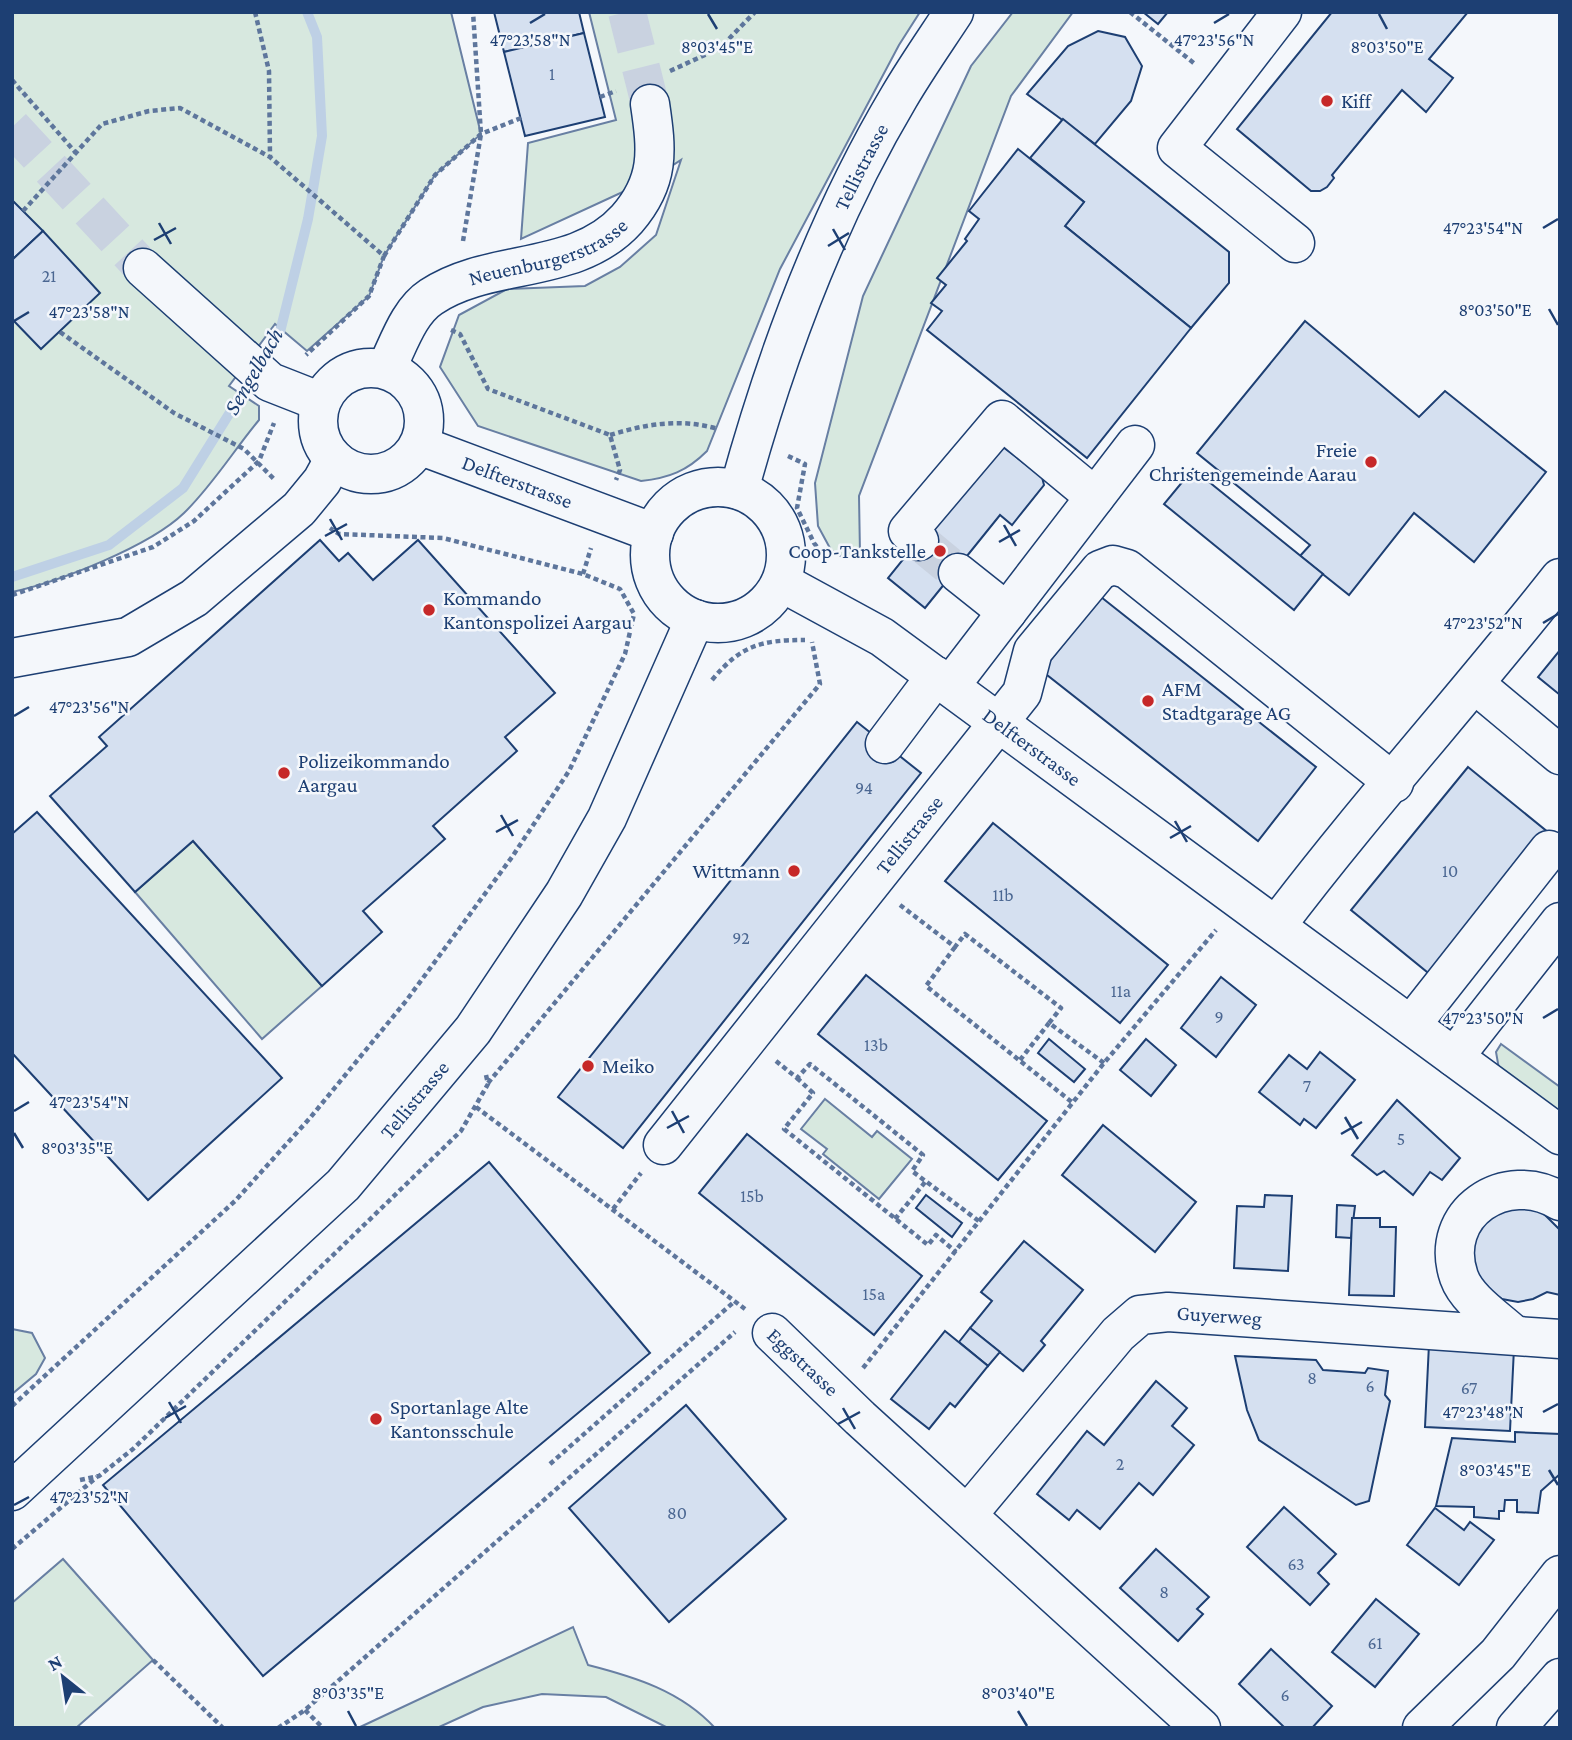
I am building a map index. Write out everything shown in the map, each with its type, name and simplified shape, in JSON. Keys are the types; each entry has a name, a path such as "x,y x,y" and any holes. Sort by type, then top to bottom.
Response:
{"street":[{"name":"Tellistrasse","path":"739,490 752,439 790,331 851,188 898,98 954,12"},
{"path":"1282,12 1177,148 1295,243"},
{"name":"Neuenburgerstrasse","path":"387,369 413,315 428,298 456,283 581,252 611,237 637,208 653,178 655,140 646,89"},
{"path":"143,268 236,354 293,392 334,459 356,471 380,474 397,468 419,444 425,414 421,399 407,380 387,369 370,367 355,370 329,388 293,392"},
{"path":"919,541 908,531 1002,419 1095,497"},
{"name":"Delfterstrasse","path":"419,444 654,533"},
{"path":"885,744 1007,612 1135,445"},
{"path":"12,657 128,638 194,598 299,509 322,481 334,459"},
{"path":"704,488 739,490 767,507 777,520 786,551 781,582 763,606 745,617 724,622 695,619 666,599 657,584 651,568 654,533 667,511 688,494 704,488"},
{"name":"Tellistrasse","path":"663,1145 1022,693 1033,651 1100,570 1113,565 1127,569 1394,783"},
{"path":"958,573 1007,612"},
{"path":"1276,926 1313,877 1476,685 1560,579"},
{"name":"Delfterstrasse","path":"781,582 882,637 1560,1135"},
{"name":"Tellistrasse","path":"12,1491 343,1185 474,1030 565,894 607,818 695,619"},
{"path":"1476,685 1560,755"},
{"path":"1411,1026 1549,850"},
{"path":"1454,1058 1560,922"},
{"path":"1514,1335 1471,1295 1460,1279 1453,1256 1455,1238 1461,1222 1475,1207 1509,1190 1542,1191 1560,1200"},
{"name":"Guyerweg","path":"968,1514 1118,1334 1140,1315 1168,1312 1560,1339"},
{"name":"Eggstrasse","path":"762,1324 1201,1728"},
{"path":"1422,1728 1498,1654 1560,1575"},
{"path":"1516,1728 1560,1678"}],"path":[{"path":"254,12 269,71 270,157"},
{"path":"456,283 481,134 473,12"},
{"path":"600,97 646,89 720,48 755,12"},
{"path":"1130,12 1224,86"},
{"path":"12,80 76,153"},
{"path":"23,211 102,124 149,111 180,108 270,157 384,256"},
{"path":"12,595 153,547 194,521 259,461 293,392 307,351 369,296 384,256 435,174 481,134 521,118"},
{"path":"413,315 460,334 488,389 610,435 650,423 703,424 752,439 805,464 797,508 814,543 835,572"},
{"path":"12,1406 235,1201 310,1118 406,1001 512,857 569,771 625,654 634,614 620,589 583,574 443,538 339,534 299,509 259,461 244,449 174,413 60,332"},
{"path":"583,574 602,513 620,470 610,435"},
{"path":"488,1084 820,684 811,640 773,640 732,656 705,688"},
{"path":"872,883 955,947"},
{"path":"840,1396 980,1223 1104,1063 1241,900"},
{"path":"1020,1060 1061,1007 965,934 926,986 1073,1103"},
{"path":"1049,1023 1104,1063"},
{"path":"748,1038 813,1093 784,1129 928,1245 936,1235 956,1252"},
{"path":"797,1078 810,1064 923,1156 912,1171 980,1223"},
{"name":"Eggstrasse","path":"477,1107 762,1324"},
{"path":"895,1219 926,1181"},
{"path":"550,1464 735,1301"},
{"path":"278,1728 305,1710 762,1324"},
{"path":"12,1549 99,1476"},
{"path":"153,1660 223,1728"},
{"path":"305,1710 323,1728"}],"shaded area":[{"path":"12,12 451,12 481,134 435,175 384,256 369,296 307,351 275,324 229,386 259,406 259,420 184,513 127,550 54,580 12,592"},
{"path":"589,12 920,12 899,45 780,269 707,451 677,472 641,481 478,426 440,367 459,315 507,289 585,286 620,267 656,235 681,160 653,178 521,239 528,143 616,120"},
{"path":"1013,12 1073,12 1011,96 859,496 860,554 844,558 831,550 818,526 815,483 863,296 971,66"},
{"path":"193,841 322,986 262,1039 135,892"},
{"path":"1501,1044 1560,1087 1560,1114 1499,1069 1496,1052"},
{"path":"825,1099 872,1137 877,1131 912,1159 879,1199 823,1154 827,1149 801,1129"},
{"path":"12,1329 32,1333 45,1358 36,1374 12,1394"},
{"path":"63,1559 153,1660 76,1728 12,1728 12,1603"},
{"path":"573,1627 588,1665 656,1687 687,1704 715,1728 668,1728 606,1697 542,1694 483,1707 437,1728 358,1728"}],"building":[{"path":"494,12 579,12 584,33 504,52"},
{"path":"1143,12 1168,12 1158,24"},
{"name":"Kiff","path":"1332,12 1468,12 1429,59 1453,78 1426,112 1402,90 1332,175 1334,178 1327,187 1320,191 1311,191 1237,129"},
{"path":"1098,31 1125,37 1142,66 1131,101 1095,144 1027,94 1068,46"},
{"path":"584,33 605,117 525,136 504,52"},
{"path":"1063,119 1229,252 1229,283 1191,328 1065,226 1084,202 1030,158"},
{"path":"1018,149 1084,202 1065,226 1191,328 1087,458 927,330 942,311 931,303 946,285 937,278 967,241 965,239 979,219 969,211"},
{"path":"12,200 43,231 12,260"},
{"path":"43,231 100,293 41,349 12,319 12,260"},
{"name":"Freie Christengemeinde Aarau","path":"1305,321 1419,417 1445,391 1546,472 1474,562 1414,513 1349,595 1300,556 1310,545 1197,453"},
{"name":"Coop-Tankstelle","path":"1003,447 1042,477 1044,485 1012,525 1000,515 925,608 888,578 992,449"},
{"path":"1193,469 1323,574 1294,610 1164,504"},
{"name":"Polizeikommando Aargau","path":"320,540 339,561 348,553 373,580 418,540 555,693 505,737 517,751 433,826 445,839 363,911 382,932 322,986 193,841 135,892 50,796 107,746 99,737"},
{"path":"1101,597 1316,767 1258,841 1042,671"},
{"path":"1560,650 1560,695 1538,677"},
{"path":"857,722 921,773 623,1148 558,1097"},
{"path":"1468,767 1549,833 1432,976 1351,910"},
{"path":"37,812 282,1078 148,1200 12,1053 12,834"},
{"path":"993,823 1168,965 1120,1023 945,881"},
{"path":"866,975 1047,1121 998,1180 818,1034"},
{"path":"1221,977 1256,1005 1216,1057 1181,1028"},
{"path":"1049,1039 1085,1069 1074,1082 1038,1053"},
{"path":"1146,1039 1176,1065 1151,1096 1120,1070"},
{"path":"1320,1052 1355,1080 1316,1128 1304,1119 1300,1125 1259,1092 1289,1055 1307,1069"},
{"path":"1397,1100 1460,1158 1442,1180 1430,1172 1413,1195 1384,1171 1377,1175 1352,1155"},
{"path":"1103,1125 1196,1202 1155,1252 1062,1175"},
{"path":"747,1134 922,1276 874,1335 699,1193"},
{"name":"Sportanlage Alte Kantonsschule","path":"489,1162 650,1353 263,1676 103,1485"},
{"path":"926,1195 962,1223 952,1237 916,1208"},
{"path":"1265,1195 1292,1196 1288,1271 1234,1268 1237,1206 1264,1207"},
{"path":"1337,1205 1355,1206 1351,1238 1336,1237"},
{"path":"1508,1205 1540,1210 1560,1230 1560,1295 1547,1292 1518,1302 1502,1299 1477,1281 1471,1235"},
{"path":"1352,1218 1380,1218 1380,1227 1396,1227 1394,1296 1349,1295"},
{"path":"1024,1241 1083,1290 1041,1341 1045,1345 1023,1371 970,1328 992,1301 981,1292"},
{"path":"970,1328 1000,1352 988,1366 959,1342"},
{"path":"945,1331 988,1366 955,1407 950,1403 929,1429 891,1399"},
{"path":"1429,1344 1514,1348 1510,1431 1425,1427"},
{"path":"1235,1356 1316,1360 1323,1370 1365,1373 1368,1368 1388,1371 1385,1395 1390,1401 1369,1501 1356,1505 1259,1440 1247,1410"},
{"path":"1156,1381 1187,1408 1172,1426 1194,1445 1153,1495 1139,1483 1100,1529 1077,1510 1069,1520 1037,1494 1087,1431 1104,1445"},
{"path":"686,1405 786,1519 669,1622 569,1508"},
{"path":"1515,1432 1560,1434 1560,1474 1541,1491 1538,1513 1517,1512 1517,1500 1505,1500 1504,1511 1499,1511 1499,1519 1474,1517 1474,1507 1436,1506 1452,1438 1515,1442"},
{"path":"1284,1507 1336,1554 1318,1573 1329,1584 1310,1605 1247,1547"},
{"path":"1435,1508 1464,1530 1470,1522 1494,1540 1459,1585 1407,1545"},
{"path":"1156,1549 1209,1597 1197,1609 1203,1614 1178,1641 1120,1588"},
{"path":"1376,1599 1419,1634 1375,1687 1332,1652"},
{"path":"1271,1649 1332,1706 1312,1728 1285,1728 1239,1684"}],"waterway":[{"name":"Sengelbach","path":"12,577 109,545 183,488 280,332 308,219 322,136 317,37 307,12"}],"tunnel":[{"path":"627,12 650,104"},
{"path":"12,127 143,268"},
{"path":"919,541 958,573"}],"place":[{"name":"Kiff","path":"1327,101"},
{"name":"Freie Christengemeinde Aarau","path":"1371,462"},
{"name":"Coop-Tankstelle","path":"940,551"},
{"name":"Kommando Kantonspolizei Aargau","path":"429,610"},
{"name":"AFM Stadtgarage AG","path":"1148,701"},
{"name":"Polizeikommando Aargau","path":"284,773"},
{"name":"Wittmann","path":"794,871"},
{"name":"Meiko","path":"588,1066"},
{"name":"Sportanlage Alte Kantonsschule","path":"376,1419"}]}
